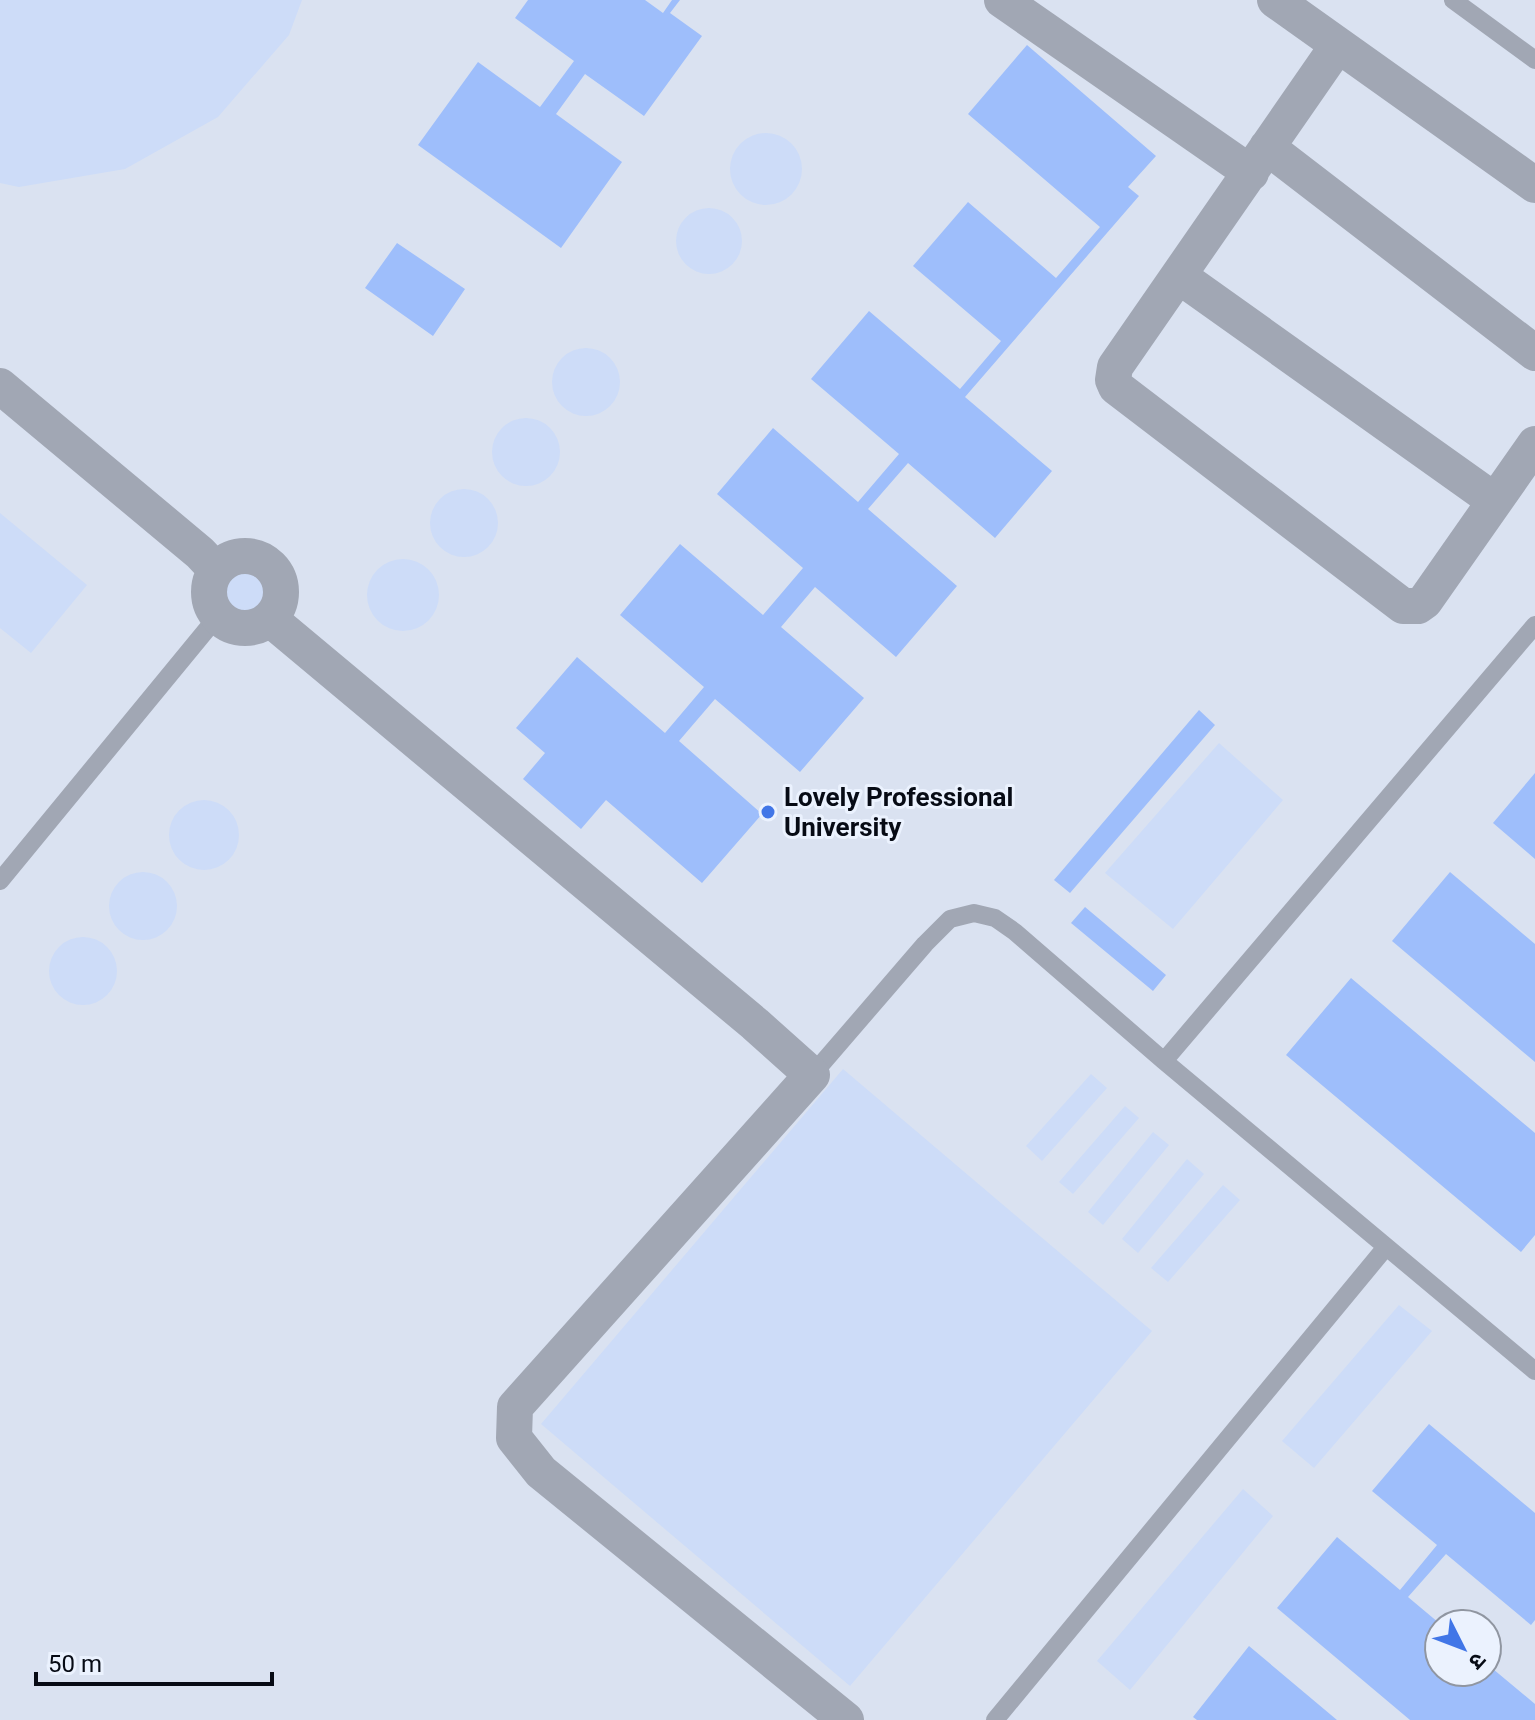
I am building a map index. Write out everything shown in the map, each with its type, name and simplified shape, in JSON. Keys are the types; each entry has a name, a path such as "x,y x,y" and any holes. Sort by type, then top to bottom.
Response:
{"street":[{"path":"1002,0 1259,160 1535,353"},
{"path":"1275,0 1535,185"},
{"path":"1338,45 1115,367 1113,380 1116,387 1403,606 1418,606 1425,601 1535,444"},
{"path":"1179,276 1495,501"},
{"path":"0,386 200,553 216,570"},
{"path":"248,556 260,558 271,565 282,587 277,610 270,619 248,629 236,628 217,617 208,593 210,581 225,561 248,556"},
{"path":"270,619 812,1075 515,1407 514,1438 541,1472 846,1720"}],"lane":[{"path":"1453,0 1535,60"},
{"path":"0,881 217,617"},
{"path":"1164,1061 1535,625"},
{"path":"812,1075 950,919 974,913 995,918 1535,1371"},
{"path":"995,1720 1386,1247"}],"shaded area":[{"name":"Lovely Professional University","path":"0,0 1535,0 1535,1720 0,1720"},
{"path":"0,0 302,0 289,35 218,117 125,169 19,187 0,183"},
{"path":"766,133 786,139 796,149 802,169 796,189 786,199 766,205 746,199 736,189 730,169 736,149 746,139"},
{"path":"709,208 732,218 742,241 732,264 709,274 686,264 676,241 686,218"},
{"path":"579,348 593,348 605,353 615,363 620,382 615,401 605,411 593,416 579,416 567,411 557,401 552,389 552,375 557,363 567,353"},
{"path":"526,418 550,428 560,452 550,476 526,486 502,476 492,452 502,428"},
{"path":"471,489 492,504 498,523 496,536 488,547 471,557 457,557 440,547 432,536 430,516 440,499 451,491"},
{"path":"0,513 87,585 31,653 0,628"},
{"path":"403,559 423,565 433,575 439,595 433,615 423,625 403,631 383,625 373,615 367,595 373,575 383,565"},
{"path":"245,571 259,577 265,591 259,605 245,611 231,605 225,591 231,577"},
{"path":"1219,743 1283,800 1173,929 1105,873"},
{"path":"204,800 229,810 239,835 229,860 204,870 179,860 169,835 179,810"},
{"path":"150,872 171,887 177,906 175,919 167,930 150,940 136,940 119,930 111,919 109,899 119,882 130,874"},
{"path":"83,937 96,939 107,947 115,958 115,984 107,995 96,1003 83,1005 70,1003 59,995 51,984 49,971 51,958 59,947 70,939"},
{"path":"843,1069 1152,1331 850,1686 541,1424"},
{"path":"1091,1074 1107,1088 1042,1161 1026,1146"},
{"path":"1125,1106 1139,1118 1073,1194 1059,1182"},
{"path":"1153,1132 1169,1145 1103,1225 1088,1212"},
{"path":"1187,1159 1204,1174 1138,1253 1122,1239"},
{"path":"1223,1185 1240,1200 1168,1282 1151,1268"},
{"path":"1399,1305 1432,1331 1314,1468 1282,1441"},
{"path":"1243,1489 1273,1516 1130,1690 1097,1661"}],"building":[{"path":"528,0 645,0 663,13 672,0 680,0 670,13 702,36 644,116 585,74 556,114 622,162 561,248 418,145 478,62 540,107 574,61 515,18"},
{"path":"1027,45 1156,156 1128,187 1139,196 965,397 1052,471 995,538 908,463 868,509 957,586 896,657 815,587 781,627 864,698 800,772 715,699 679,741 762,814 702,883 606,800 581,829 523,779 545,753 516,728 577,657 665,733 704,687 620,615 680,544 763,615 803,568 717,494 773,428 858,502 899,454 811,379 869,311 960,389 1001,341 913,266 968,202 1056,278 1100,227 968,114"},
{"path":"397,243 465,289 433,336 365,288"},
{"path":"1199,710 1215,725 1070,893 1054,880"},
{"path":"1535,773 1535,859 1493,823"},
{"path":"1450,872 1535,944 1535,1062 1392,941"},
{"path":"1085,907 1166,975 1153,991 1071,923"},
{"path":"1351,978 1535,1133 1535,1235 1521,1252 1286,1055"},
{"path":"1429,1424 1535,1513 1535,1620 1531,1625 1446,1554 1408,1597 1423,1610 1423,1688 1503,1688 1503,1677 1535,1704 1535,1720 1410,1720 1277,1608 1337,1537 1400,1590 1437,1545 1372,1491"},
{"path":"1249,1646 1337,1720 1197,1720 1193,1717"}],"place":[{"name":"Lovely Professional University","path":"768,812"}]}
